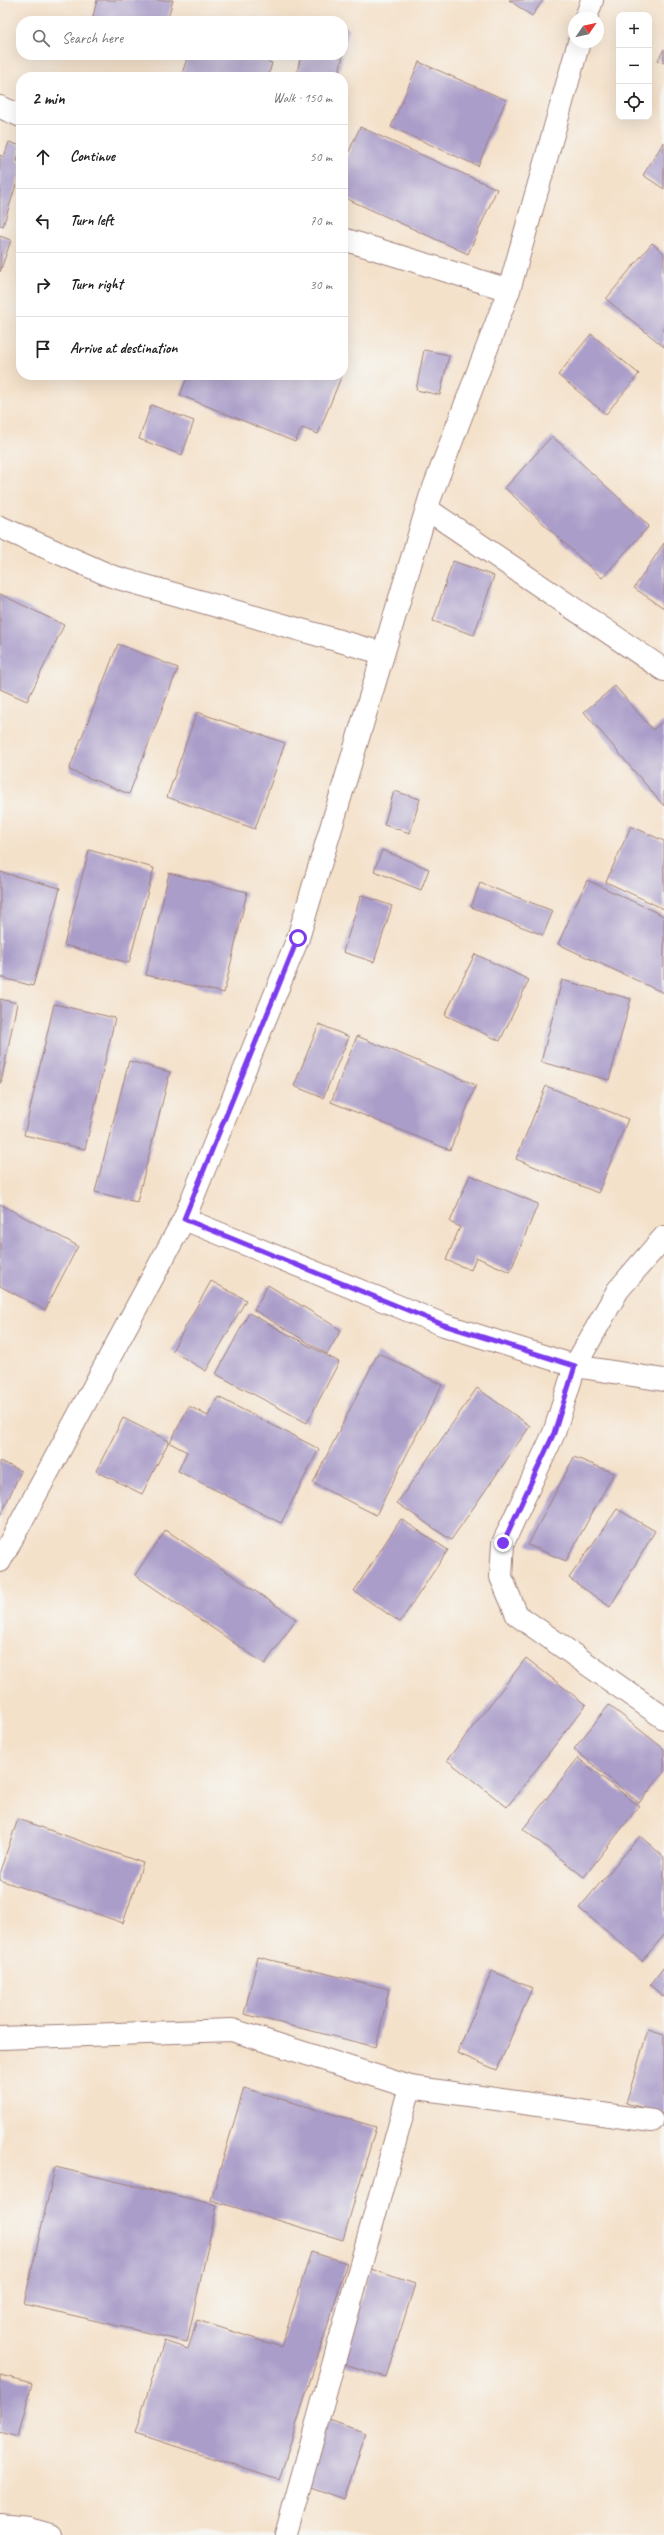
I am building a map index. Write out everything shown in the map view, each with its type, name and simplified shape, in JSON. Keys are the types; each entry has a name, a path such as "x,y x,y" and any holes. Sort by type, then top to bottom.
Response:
{"street":[{"path":"588,12 592,0"},
{"path":"0,1561 184,1219 298,938 382,653 427,509 509,290 577,48"},
{"path":"0,107 16,114"},
{"path":"348,241 509,290"},
{"path":"427,509 664,670"},
{"path":"0,528 111,576 382,653"},
{"path":"184,1219 444,1325 575,1366 664,1380"},
{"path":"664,1237 618,1290 575,1366 554,1433 503,1543 501,1577 517,1615 664,1718"},
{"path":"0,2038 232,2030 410,2087 652,2121"},
{"path":"286,2535 410,2087"},
{"path":"0,2526 30,2529 51,2535"}],"building":[{"path":"97,0 173,0 168,16 93,16"},
{"path":"509,0 543,0 532,16"},
{"path":"664,49 664,63 658,60"},
{"path":"186,60 263,60 272,63 269,72 183,72"},
{"path":"300,60 342,60 339,72 297,72"},
{"path":"419,62 506,100 478,166 391,127"},
{"path":"360,127 497,189 468,254 348,199 348,154"},
{"path":"9,142 16,144 16,185 3,226 0,225 0,155 4,157"},
{"path":"664,142 664,189 643,175"},
{"path":"0,236 11,240 0,272"},
{"path":"652,243 664,253 664,347 606,299"},
{"path":"591,334 639,374 606,414 558,375"},
{"path":"424,350 449,355 440,395 416,390"},
{"path":"186,380 340,380 318,434 302,428 295,442 180,395"},
{"path":"151,405 194,421 182,455 139,439"},
{"path":"552,436 649,526 602,578 505,488"},
{"path":"664,543 664,608 634,588"},
{"path":"453,561 494,576 474,635 433,621"},
{"path":"0,594 64,625 27,701 0,689"},
{"path":"118,644 178,668 129,794 69,770"},
{"path":"615,686 653,730 664,721 664,806 584,712"},
{"path":"197,712 285,743 255,829 167,797"},
{"path":"394,791 420,799 410,833 384,825"},
{"path":"631,826 664,841 664,909 606,882"},
{"path":"89,850 154,868 129,963 64,945"},
{"path":"382,850 429,869 421,890 374,871"},
{"path":"0,872 60,888 33,986 0,977"},
{"path":"169,873 247,892 224,993 146,975"},
{"path":"587,880 664,916 664,993 558,944"},
{"path":"480,883 553,911 543,935 471,907"},
{"path":"361,895 392,906 374,962 343,952"},
{"path":"475,954 529,980 500,1041 445,1015"},
{"path":"562,980 631,999 609,1080 541,1062"},
{"path":"0,999 17,1003 1,1083 0,1083"},
{"path":"54,1004 115,1018 85,1149 24,1135"},
{"path":"319,1024 349,1037 323,1098 294,1086"},
{"path":"357,1036 476,1085 450,1150 331,1102"},
{"path":"129,1061 170,1072 137,1202 95,1192"},
{"path":"546,1086 628,1119 598,1193 516,1159"},
{"path":"470,1175 538,1204 510,1272 476,1257 471,1270 446,1260 460,1227 450,1222"},
{"path":"0,1204 78,1246 45,1310 0,1286"},
{"path":"211,1281 246,1300 206,1371 172,1351"},
{"path":"268,1285 341,1330 327,1354 254,1310"},
{"path":"249,1313 339,1362 307,1423 216,1374"},
{"path":"378,1353 442,1385 376,1515 313,1483"},
{"path":"477,1388 530,1426 451,1540 397,1503"},
{"path":"218,1397 319,1449 281,1523 178,1471 187,1452 170,1443 189,1406 208,1416"},
{"path":"123,1418 169,1441 142,1494 96,1471"},
{"path":"574,1457 614,1473 566,1561 528,1545"},
{"path":"0,1461 21,1471 0,1517"},
{"path":"617,1509 655,1531 610,1607 569,1578"},
{"path":"401,1519 448,1550 400,1622 354,1591"},
{"path":"166,1530 296,1619 265,1664 135,1575"},
{"path":"526,1658 586,1705 507,1807 447,1760"},
{"path":"609,1705 664,1749 664,1772 639,1803 574,1749"},
{"path":"578,1758 639,1806 584,1877 523,1829"},
{"path":"18,1819 143,1863 123,1923 0,1880 0,1871"},
{"path":"640,1836 664,1857 664,1935 642,1961 579,1908"},
{"path":"258,1957 389,1989 376,2047 244,2014"},
{"path":"664,1967 664,1997 650,1985"},
{"path":"492,1971 532,1988 497,2070 457,2053"},
{"path":"648,2030 664,2035 664,2114 626,2103"},
{"path":"244,2088 376,2127 343,2240 211,2200"},
{"path":"55,2167 217,2205 187,2342 24,2304"},
{"path":"311,2252 347,2263 279,2480 135,2433 164,2341 188,2349 197,2320 281,2347"},
{"path":"371,2269 415,2284 386,2377 341,2363"},
{"path":"0,2375 32,2383 18,2437 0,2432"},
{"path":"326,2419 366,2433 344,2499 305,2485"}],"route":[{"path":"298,938 184,1219 444,1325 575,1366 554,1433 503,1543"}]}
